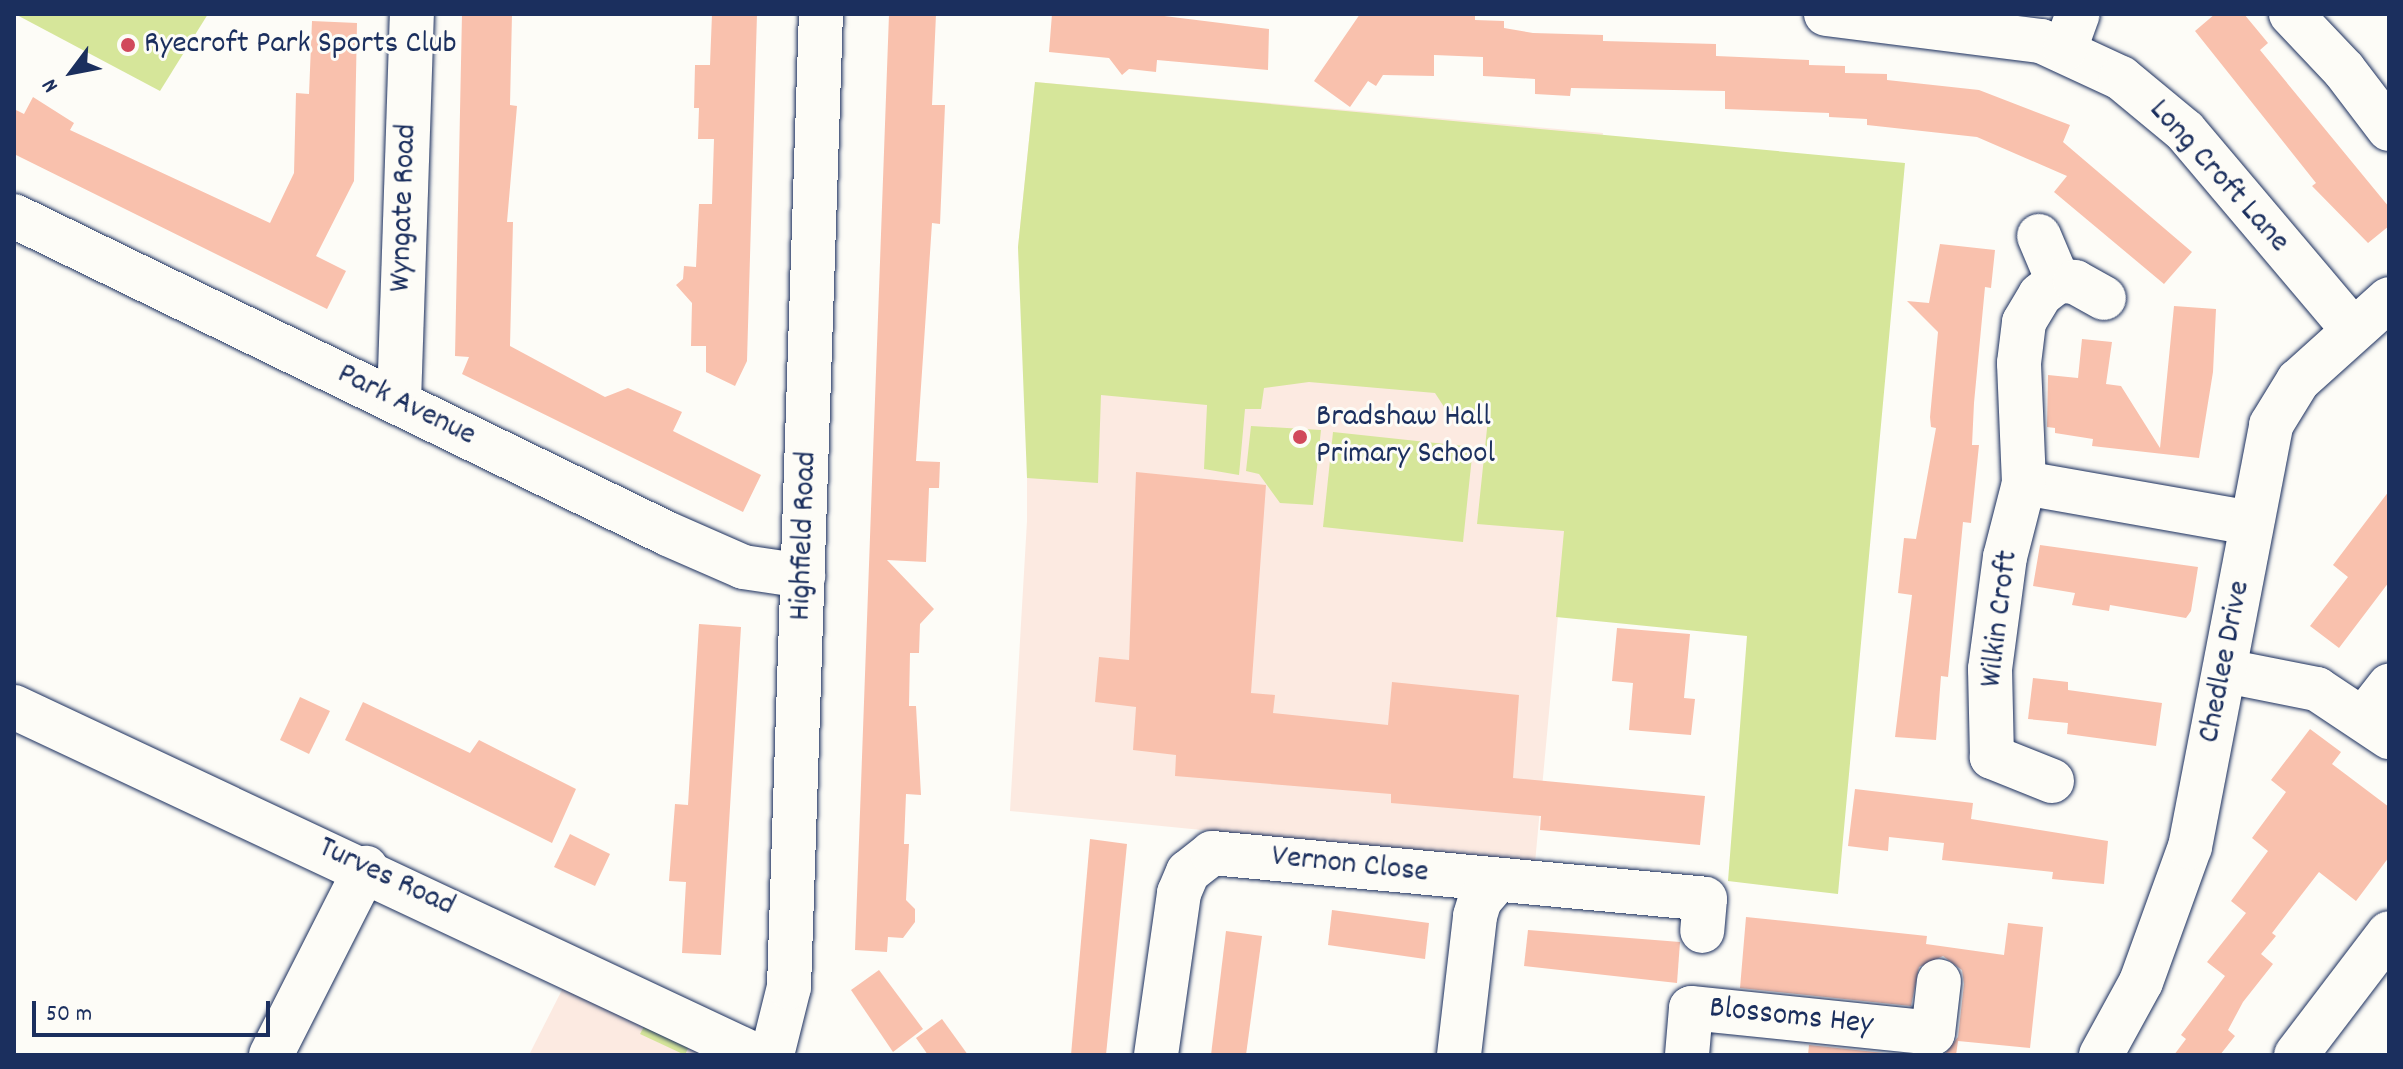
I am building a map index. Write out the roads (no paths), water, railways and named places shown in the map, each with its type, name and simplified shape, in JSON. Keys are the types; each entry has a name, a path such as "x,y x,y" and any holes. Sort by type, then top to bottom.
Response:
{"street":[{"name":"Wyngate Road","path":"399,402 412,14"},
{"name":"Highfield Road","path":"772,1055 789,987 821,14"},
{"name":"Long Croft Lane","path":"1826,14 2012,36 2071,31 2121,78 2170,115 2353,330"},
{"path":"2291,14 2344,70 2389,129"},
{"name":"Park Avenue","path":"14,216 743,567 803,576"},
{"path":"2039,236 2058,281 2075,282 2104,298"},
{"name":"Wilkin Croft","path":"2052,781 1975,758 2005,557 2024,483 2018,395 2024,322 2031,305 2058,281"},
{"name":"Chedlee Drive","path":"2101,1055 2141,982 2177,889 2226,671 2265,447 2282,405 2298,381 2389,299"},
{"path":"2024,483 2251,523"},
{"path":"2226,671 2306,685 2381,714"},
{"name":"Turves Road","path":"14,707 366,868 755,1055"},
{"name":"Vernon Close","path":"1156,1055 1174,913 1188,872 1212,853 1710,910"},
{"path":"271,1055 366,868"},
{"path":"1459,1055 1475,916 1480,900 1495,883"},
{"path":"2296,1055 2389,933"},
{"name":"Blossoms Hey","path":"1687,1055 1691,1008 1933,1033 1939,981"}],"place":[{"name":"Ryecroft Park Sports Club","path":"128,45"},
{"name":"Bradshaw Hall Primary School","path":"1300,437"}]}
